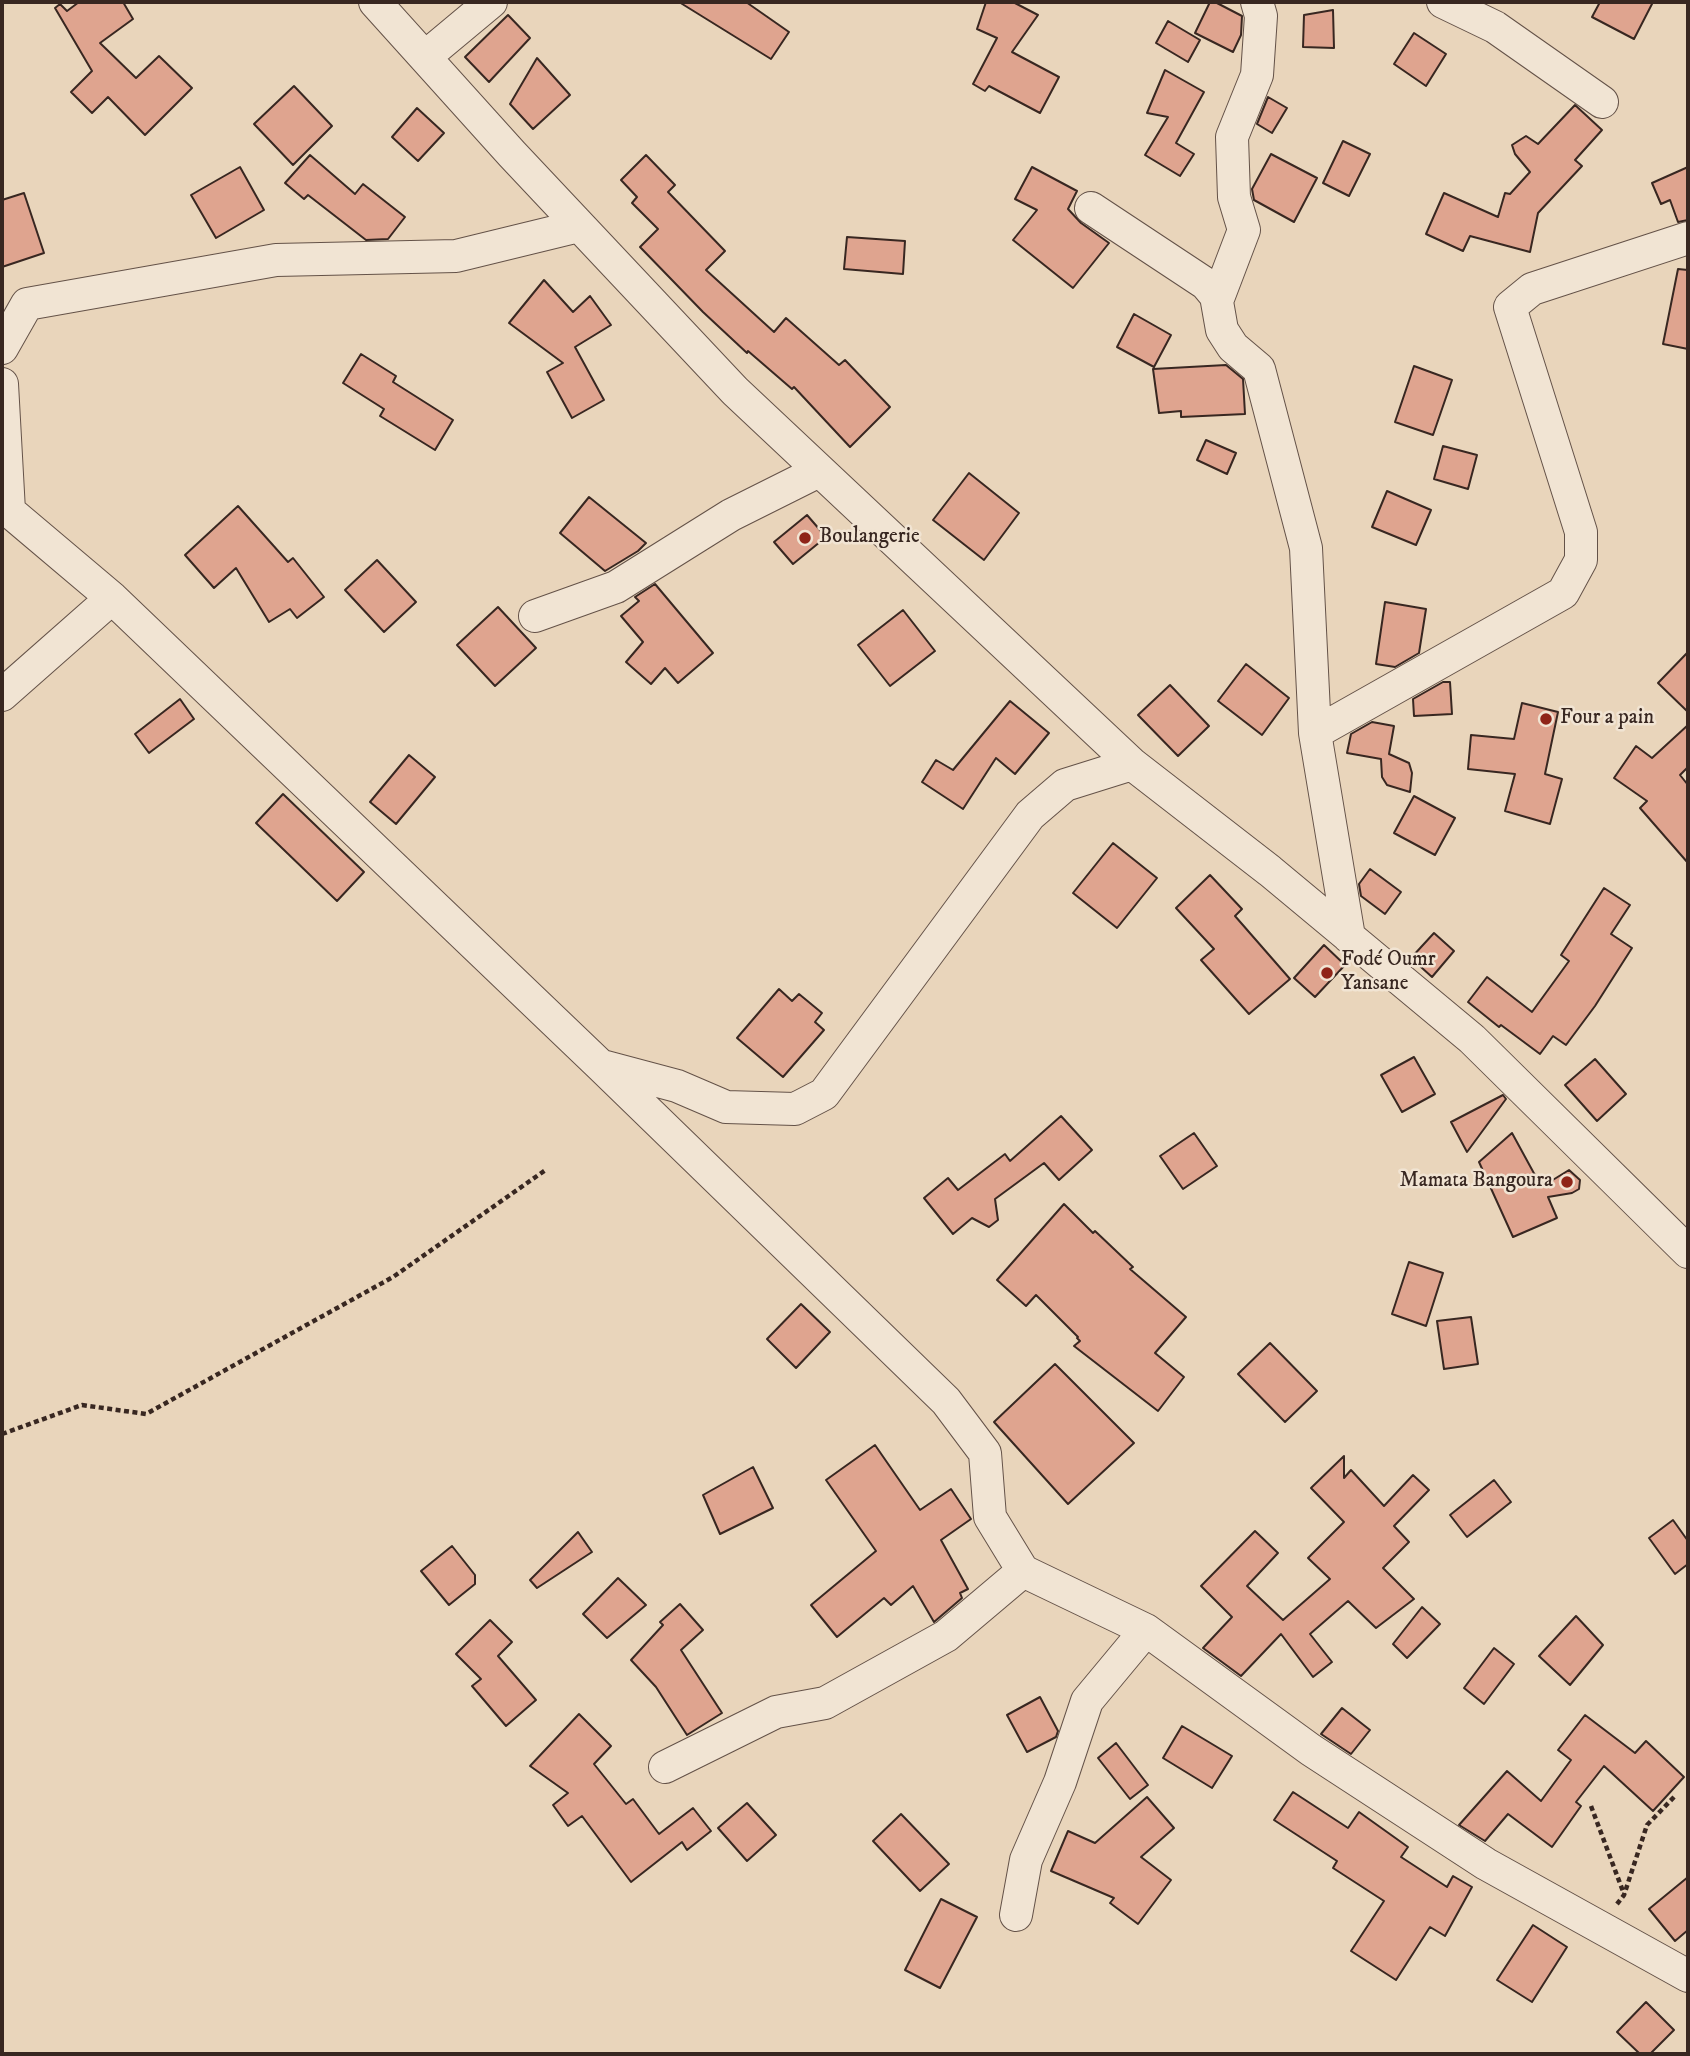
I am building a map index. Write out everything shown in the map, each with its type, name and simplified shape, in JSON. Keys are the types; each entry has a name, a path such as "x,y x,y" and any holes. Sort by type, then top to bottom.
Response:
{"street":[{"path":"375,2 579,226 735,391 819,471 1132,764 1270,871 1472,1039 1688,1252"},
{"path":"425,57 491,2"},
{"path":"1217,302 1244,230 1234,197 1232,137 1257,75 1261,16 1257,2"},
{"path":"1443,2 1495,27 1602,102"},
{"path":"1091,208 1206,284 1216,296 1222,330 1233,347 1259,369 1306,548 1315,733 1349,937"},
{"path":"2,348 9,304 276,260 456,256 579,226"},
{"path":"1315,733 1563,593 1581,560 1581,532 1510,306 1532,289 1688,238"},
{"path":"2,384 5,510 112,598 946,1401 985,1453 990,1517 1023,1571 1146,1630 1311,1750 1439,1834 1486,1864 1688,1976"},
{"path":"535,616 616,587 731,515 819,471"},
{"path":"2,695 112,598"},
{"path":"601,1066 677,1086 726,1107 794,1109 824,1094 1030,814 1065,786 1132,764"},
{"path":"665,1767 776,1712 825,1703 946,1636 1023,1571"},
{"path":"1016,1915 1026,1860 1060,1782 1087,1701 1146,1630"}],"path":[{"path":"2,1434 82,1405 146,1414 393,1277 547,1170"},
{"path":"1600,1927 1624,1895 1647,1825 1675,1796"},
{"path":"1591,1806 1624,1895"}],"building":[{"path":"79,2 123,2 133,19 100,43 136,78 159,56 192,88 145,135 108,97 92,113 71,92 92,71 55,8 60,4 67,11"},
{"path":"679,2 746,2 789,32 771,59"},
{"path":"986,2 1013,2 1038,15 1012,52 1059,77 1040,113 989,86 985,91 973,84 997,38 977,29"},
{"path":"1210,2 1242,16 1241,35 1233,52 1195,33"},
{"path":"1600,2 1653,2 1634,39 1592,17"},
{"path":"1333,10 1334,48 1303,47 1304,15"},
{"path":"508,15 530,38 489,82 465,57"},
{"path":"1168,21 1200,40 1188,62 1156,43"},
{"path":"1414,33 1446,54 1426,86 1394,64"},
{"path":"537,58 570,95 533,129 510,104"},
{"path":"1165,70 1204,92 1176,143 1194,154 1180,176 1145,155 1168,117 1147,113"},
{"path":"294,86 332,126 293,165 254,124"},
{"path":"1268,97 1287,108 1272,133 1257,124"},
{"path":"1575,105 1602,130 1575,160 1582,166 1538,213 1530,252 1470,236 1463,251 1426,234 1444,193 1498,217 1505,193 1510,194 1530,172 1515,154 1512,145 1526,136 1538,144"},
{"path":"417,108 444,133 418,161 392,137"},
{"path":"1343,141 1370,154 1349,196 1323,183"},
{"path":"1271,154 1317,178 1294,222 1254,200 1252,189"},
{"path":"310,155 355,194 363,184 405,217 388,239 366,240 308,195 304,199 285,183"},
{"path":"646,155 675,185 668,192 725,251 706,270 774,332 786,318 839,365 845,360 890,407 850,447 794,387 792,389 748,351 747,353 640,247 658,229 632,203 637,197 621,180"},
{"path":"240,167 264,210 216,238 191,195"},
{"path":"1032,167 1077,191 1068,209 1081,223 1109,243 1073,288 1013,240 1037,210 1015,199"},
{"path":"1688,167 1688,220 1678,222 1670,200 1661,204 1652,183"},
{"path":"24,193 44,253 2,267 2,200"},
{"path":"847,237 905,241 903,274 844,269"},
{"path":"1678,269 1688,270 1688,349 1663,344"},
{"path":"544,280 573,312 590,296 611,325 575,347 604,400 572,418 547,372 563,363 509,323"},
{"path":"1134,314 1171,335 1154,367 1117,347"},
{"path":"361,354 396,376 393,382 453,420 435,450 380,416 384,409 343,383"},
{"path":"1226,365 1243,379 1245,414 1181,417 1181,411 1159,413 1153,369"},
{"path":"1414,366 1452,380 1433,435 1395,422"},
{"path":"1206,440 1236,453 1227,474 1197,460"},
{"path":"1443,446 1477,455 1468,489 1434,479"},
{"path":"969,473 1019,513 984,560 933,520"},
{"path":"1387,491 1431,510 1416,545 1372,527"},
{"path":"589,497 646,543 605,571 560,533"},
{"path":"238,506 288,562 293,558 324,597 297,618 290,609 269,622 236,568 214,588 185,555"},
{"path":"807,515 826,537 793,564 774,542"},
{"path":"377,560 416,602 384,632 345,590"},
{"path":"655,584 713,653 678,683 665,668 651,684 626,662 643,642 621,616 639,601 635,597"},
{"path":"1385,602 1426,609 1419,653 1395,667 1376,664"},
{"path":"498,607 536,648 495,686 457,645"},
{"path":"903,610 935,651 890,686 858,645"},
{"path":"1688,652 1688,712 1658,683"},
{"path":"1246,664 1289,698 1262,735 1218,701"},
{"path":"1443,682 1450,682 1452,714 1414,716 1413,699"},
{"path":"1170,685 1209,726 1178,756 1138,715"},
{"path":"180,699 194,719 149,753 135,734"},
{"path":"1010,701 1049,733 1015,774 996,758 963,809 922,782 936,760 953,770"},
{"path":"1522,703 1558,712 1545,774 1562,779 1550,824 1505,811 1515,774 1468,769 1471,735 1514,739"},
{"path":"1372,722 1394,726 1389,754 1409,763 1412,773 1410,792 1387,785 1382,777 1381,759 1347,753 1351,734"},
{"path":"1688,725 1688,767 1680,775 1688,785 1688,863 1640,808 1647,801 1614,778 1636,746 1652,758"},
{"path":"409,755 435,777 396,824 370,802"},
{"path":"283,794 364,872 337,901 256,823"},
{"path":"1414,796 1455,818 1435,855 1394,833"},
{"path":"1113,843 1157,878 1117,928 1073,893"},
{"path":"1370,869 1401,892 1385,914 1361,896 1359,884"},
{"path":"1210,875 1242,909 1235,916 1290,979 1249,1014 1201,960 1214,949 1176,908"},
{"path":"1604,888 1630,905 1611,934 1632,948 1566,1045 1553,1036 1540,1054 1501,1025 1499,1027 1468,1002 1487,977 1532,1012 1569,961 1561,955"},
{"path":"1434,933 1454,951 1432,977 1411,958"},
{"path":"1324,945 1345,965 1315,997 1294,978"},
{"path":"779,989 792,1001 799,994 822,1013 815,1022 824,1030 783,1077 737,1038"},
{"path":"1414,1057 1435,1094 1402,1112 1381,1075"},
{"path":"1595,1059 1626,1094 1597,1121 1565,1085"},
{"path":"1503,1095 1506,1099 1467,1152 1451,1122"},
{"path":"1061,1116 1092,1150 1059,1180 1044,1163 995,1199 998,1220 989,1227 972,1218 953,1234 924,1198 948,1178 958,1190 1005,1154 1010,1161"},
{"path":"1194,1133 1217,1166 1183,1189 1160,1156"},
{"path":"1512,1133 1543,1186 1569,1170 1580,1180 1579,1189 1572,1193 1548,1197 1557,1218 1513,1237 1479,1162"},
{"path":"1064,1204 1133,1267 1130,1269 1186,1317 1155,1353 1184,1377 1158,1411 1074,1346 1080,1341 1078,1337 1036,1295 1026,1306 997,1280"},
{"path":"1409,1262 1443,1273 1426,1326 1392,1314"},
{"path":"801,1304 830,1332 796,1368 767,1339"},
{"path":"1471,1317 1478,1364 1444,1369 1437,1321"},
{"path":"1270,1343 1317,1391 1285,1422 1238,1374"},
{"path":"1055,1364 1134,1443 1068,1504 994,1422"},
{"path":"875,1445 920,1510 951,1489 971,1519 941,1540 968,1589 960,1593 962,1598 934,1622 913,1586 891,1605 884,1598 837,1637 811,1605 876,1551 826,1480"},
{"path":"1344,1456 1344,1478 1351,1470 1384,1506 1413,1475 1429,1490 1394,1526 1409,1542 1383,1568 1414,1599 1376,1628 1348,1601 1310,1634 1332,1662 1313,1677 1281,1634 1241,1676 1203,1648 1232,1617 1201,1586 1255,1531 1278,1553 1247,1586 1283,1620 1330,1579 1308,1558 1344,1522 1311,1488"},
{"path":"753,1467 773,1508 720,1534 703,1495"},
{"path":"1494,1480 1511,1502 1467,1537 1450,1515"},
{"path":"1673,1520 1688,1541 1688,1564 1675,1574 1649,1538"},
{"path":"578,1532 592,1552 537,1588 530,1580"},
{"path":"452,1546 475,1575 475,1584 449,1605 421,1571"},
{"path":"618,1578 646,1605 607,1638 583,1614"},
{"path":"680,1604 703,1630 681,1650 722,1713 687,1735 656,1687 631,1660 663,1625 660,1622"},
{"path":"1422,1607 1440,1624 1407,1658 1393,1644"},
{"path":"1576,1616 1603,1645 1570,1685 1539,1656"},
{"path":"490,1620 512,1642 498,1656 536,1700 506,1726 472,1686 481,1679 456,1654"},
{"path":"1494,1648 1514,1664 1484,1704 1464,1688"},
{"path":"1040,1697 1058,1731 1056,1737 1027,1752 1007,1715"},
{"path":"1342,1708 1370,1730 1351,1754 1321,1734"},
{"path":"579,1714 611,1746 594,1764 626,1804 633,1799 659,1834 693,1808 711,1831 687,1850 682,1842 631,1882 582,1816 568,1826 553,1805 568,1793 530,1766"},
{"path":"1585,1715 1635,1753 1646,1741 1684,1777 1653,1811 1604,1766 1576,1802 1581,1806 1552,1847 1508,1814 1485,1841 1459,1825 1507,1771 1541,1801 1571,1760 1558,1750"},
{"path":"1182,1726 1232,1756 1212,1788 1163,1758"},
{"path":"1116,1743 1148,1785 1130,1799 1098,1758"},
{"path":"1293,1792 1348,1828 1359,1812 1408,1847 1401,1857 1447,1887 1453,1876 1472,1887 1445,1936 1430,1927 1396,1980 1351,1951 1384,1901 1333,1868 1337,1861 1274,1820"},
{"path":"1147,1797 1174,1828 1141,1857 1171,1880 1138,1924 1110,1903 1114,1898 1051,1871 1068,1831 1095,1843"},
{"path":"747,1803 776,1835 747,1861 718,1828"},
{"path":"901,1814 949,1864 920,1891 873,1841"},
{"path":"1688,1877 1688,1930 1675,1941 1649,1909"},
{"path":"941,1899 977,1917 940,1988 905,1970"},
{"path":"1533,1925 1567,1947 1532,2002 1497,1980"},
{"path":"1646,2002 1674,2030 1650,2054 1640,2054 1617,2032"}],"place":[{"name":"Boulangerie","path":"805,538"},
{"name":"Four a pain","path":"1546,719"},
{"name":"Fodé Oumr Yansane","path":"1327,973"},
{"name":"Mamata Bangoura","path":"1567,1182"}]}
